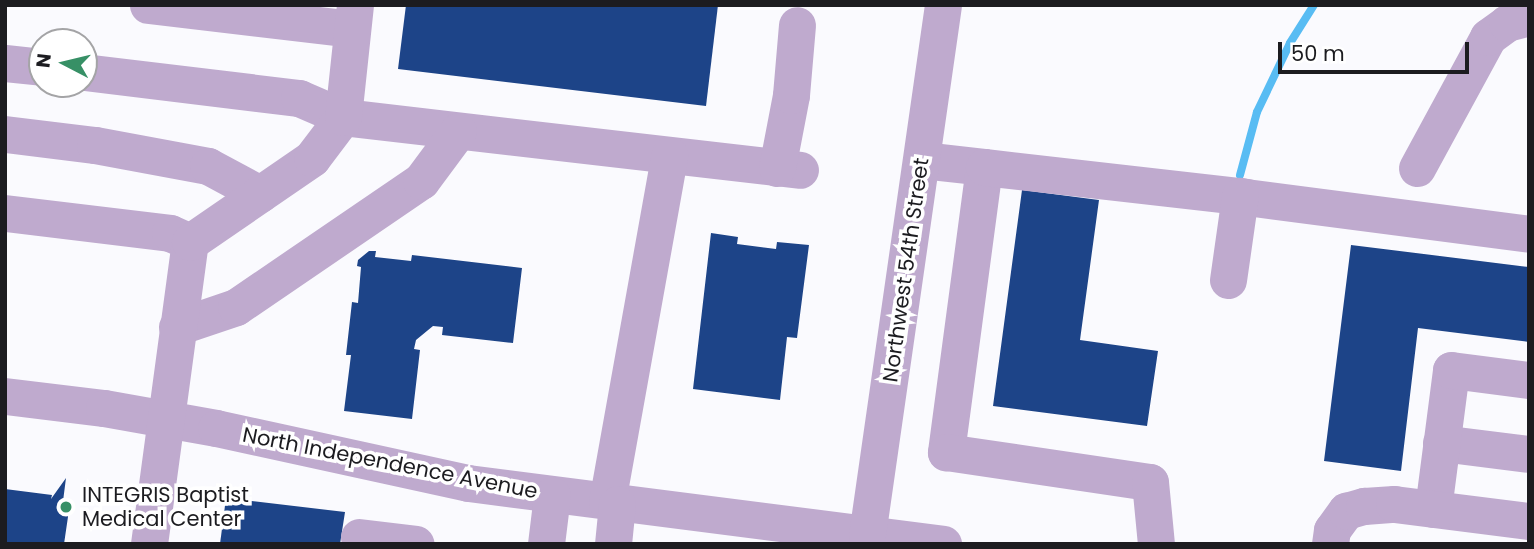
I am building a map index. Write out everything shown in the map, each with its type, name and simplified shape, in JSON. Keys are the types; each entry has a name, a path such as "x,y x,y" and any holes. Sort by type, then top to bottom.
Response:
{"street":[{"path":"148,5 354,17 343,117 312,158 190,242 149,544"},
{"name":"Northwest 54th Street","path":"867,535 943,5"},
{"path":"1418,168 1488,37 1507,23 1529,17"},
{"path":"98,74 299,98 343,117 789,169 791,95 797,25"},
{"path":"5,62 28,65"},
{"path":"177,327 236,307 421,181 458,131"},
{"path":"5,134 95,145 208,166 260,194"},
{"path":"613,544 612,503 669,156"},
{"path":"922,160 1240,196 1529,234"},
{"path":"984,167 946,452 1150,482 1156,544"},
{"path":"1228,279 1240,196"},
{"path":"5,213 170,233 190,242"},
{"path":"1433,509 1451,370 1529,380"},
{"name":"North Independence Avenue","path":"5,396 166,419 423,475 612,503 943,544"},
{"path":"1441,443 1529,454"},
{"path":"546,544 552,495"},
{"path":"1330,544 1332,530 1346,511 1394,504 1529,521"},
{"path":"359,537 415,544"}],"building":[{"path":"406,5 718,5 706,106 398,69"},
{"path":"1022,190 1099,200 1080,340 1158,351 1147,426 993,406"},
{"path":"711,233 738,237 737,244 776,249 777,242 809,245 797,338 787,337 780,400 693,389"},
{"path":"1351,245 1529,267 1529,342 1418,328 1401,471 1324,461"},
{"path":"369,251 376,251 375,257 411,261 412,255 522,268 513,343 442,335 443,327 433,326 416,340 414,349 420,350 412,419 344,411 351,355 346,355 352,302 358,303 361,267 357,266 358,260"},
{"path":"66,478 62,509 69,510 64,544 5,544 5,489 52,495 51,499"},
{"path":"226,498 345,512 340,544 220,544"}],"waterway":[{"path":"1240,175 1257,112 1290,43 1314,5"}],"place":[{"name":"INTEGRIS Baptist Medical Center","path":"66,507"}]}
